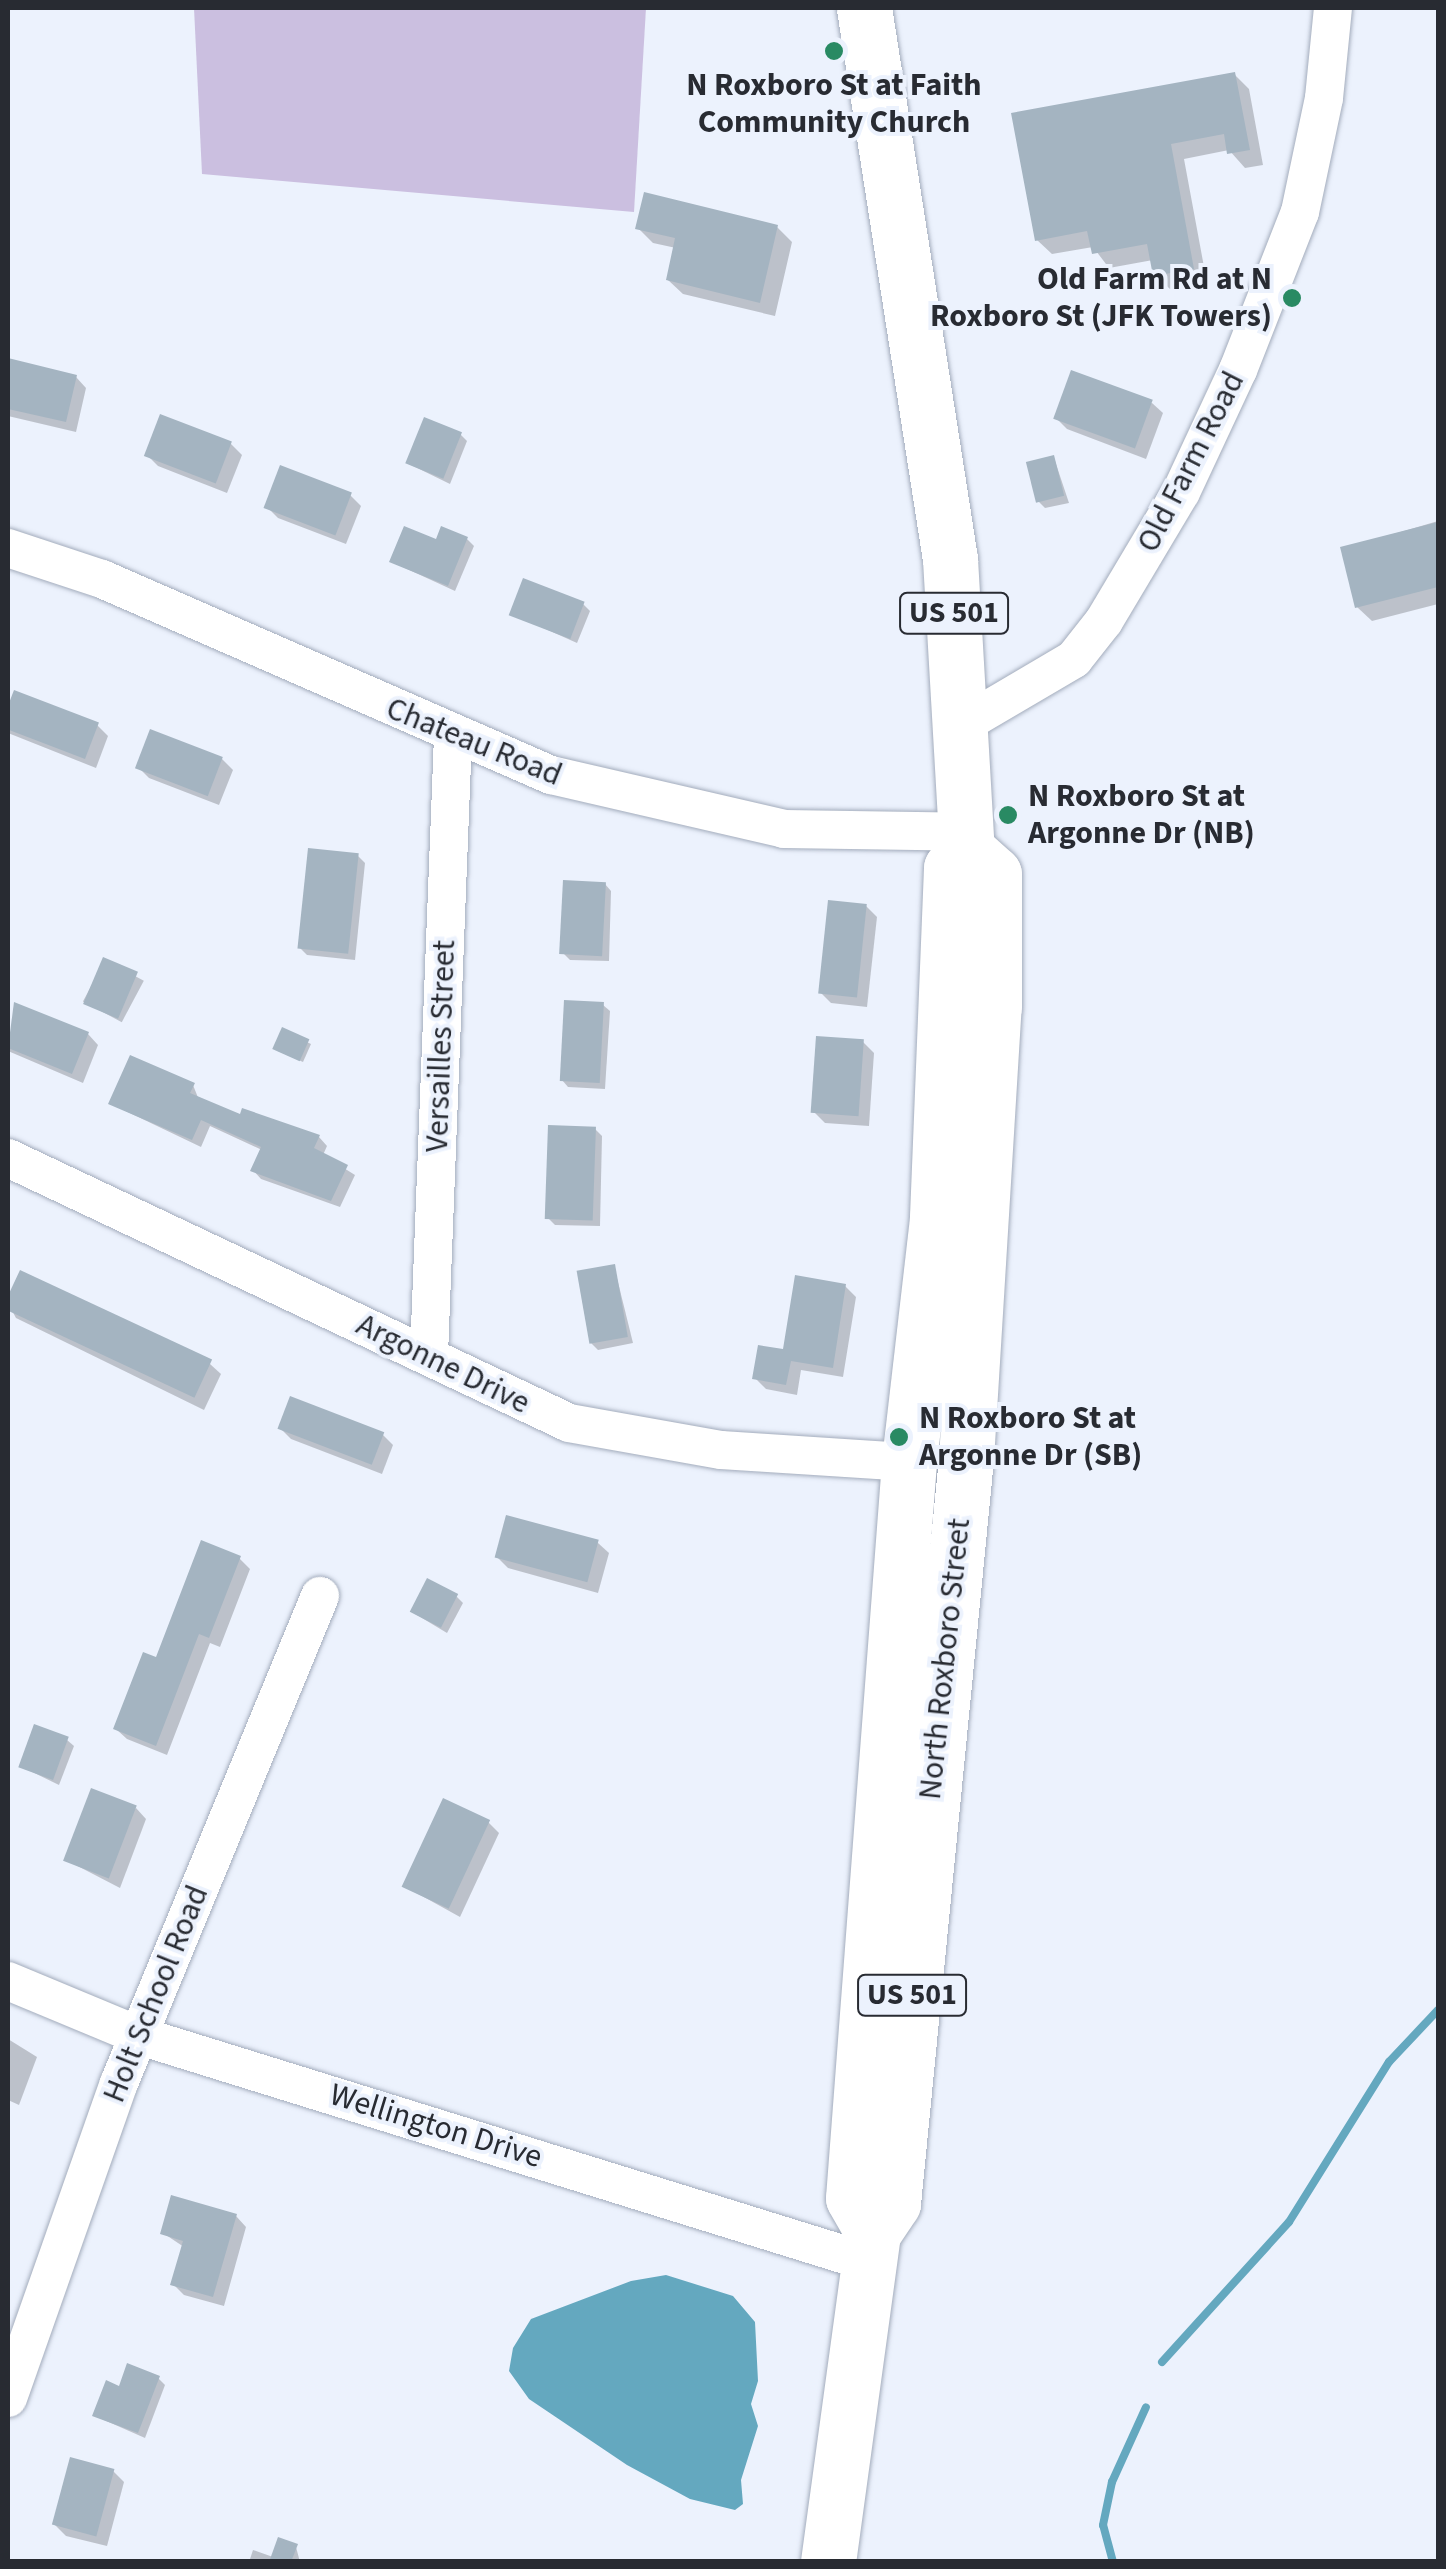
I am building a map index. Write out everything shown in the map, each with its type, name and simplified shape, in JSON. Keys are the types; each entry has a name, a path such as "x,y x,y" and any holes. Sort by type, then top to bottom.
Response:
{"highway":[{"name":"North Roxboro Street","path":"864,8 950,559 967,841 951,868 937,1219 909,1462 853,2198 871,2248"},
{"name":"North Roxboro Street","path":"828,2562 871,2248 893,2203 966,1459 994,950 994,874 967,841"},
{"path":"937,1219 952,1268 942,1424 966,1459"},
{"path":"909,1462 936,1484 920,1688 939,1710"}],"street":[{"name":"Old Farm Road","path":"962,725 1074,659 1116,604 1181,492 1290,245 1313,159 1333,8"},
{"name":"Chateau Road","path":"8,548 102,579 452,737 551,775 700,814 784,828 967,841"},
{"name":"Versailles Street","path":"429,1356 452,737"},
{"name":"Argonne Drive","path":"8,1158 546,1414 617,1436 909,1462"},
{"name":"Holt School Road","path":"8,2398 53,2254 320,1596"},
{"name":"Wellington Drive","path":"8,1981 140,2036 871,2248"}],"shaded area":[{"path":"194,8 646,8 634,212 202,174"}],"water":[{"path":"666,2275 733,2296 755,2322 758,2381 751,2404 758,2426 741,2480 743,2504 735,2510 690,2499 627,2465 529,2399 509,2371 513,2348 531,2319 631,2281"}],"building":[{"path":"1235,72 1250,150 1227,154 1224,134 1171,144 1194,269 1153,276 1147,244 1092,254 1087,231 1035,241 1011,113"},
{"path":"644,192 778,225 760,303 666,280 675,238 635,229"},
{"path":"8,358 77,375 66,422 8,409"},
{"path":"1071,370 1153,400 1135,449 1053,419"},
{"path":"160,414 232,442 216,484 144,456"},
{"path":"424,417 462,432 443,479 405,463"},
{"path":"1054,455 1064,496 1036,503 1026,462"},
{"path":"280,465 352,493 335,536 264,508"},
{"path":"1438,522 1438,587 1355,608 1340,547"},
{"path":"404,526 436,539 441,526 468,537 448,586 389,562"},
{"path":"523,578 585,602 570,639 509,615"},
{"path":"14,690 99,723 85,759 8,729 8,706"},
{"path":"150,729 223,757 208,796 135,768"},
{"path":"308,848 359,853 348,954 297,948"},
{"path":"563,880 606,882 602,956 559,954"},
{"path":"828,900 867,904 857,998 818,993"},
{"path":"103,957 138,972 118,1019 83,1004"},
{"path":"564,1000 604,1002 600,1083 560,1081"},
{"path":"14,1002 89,1032 72,1074 8,1048"},
{"path":"282,1027 309,1039 300,1061 272,1049"},
{"path":"816,1036 864,1039 859,1116 811,1113"},
{"path":"130,1055 195,1083 190,1093 240,1114 242,1108 320,1135 314,1148 348,1165 331,1201 250,1171 261,1147 201,1120 192,1140 108,1104"},
{"path":"548,1125 596,1127 593,1221 545,1219"},
{"path":"615,1264 628,1337 589,1344 577,1271"},
{"path":"20,1270 212,1360 194,1398 8,1311 8,1296"},
{"path":"795,1275 846,1284 833,1368 791,1361 786,1385 752,1379 758,1345 783,1349"},
{"path":"290,1396 384,1432 372,1465 277,1429"},
{"path":"506,1515 599,1540 587,1582 495,1558"},
{"path":"201,1540 241,1556 209,1638 199,1634 156,1746 113,1729 143,1652 156,1657"},
{"path":"427,1578 458,1594 441,1628 410,1612"},
{"path":"34,1724 69,1737 53,1780 18,1767"},
{"path":"91,1788 137,1806 109,1878 63,1861"},
{"path":"443,1798 490,1820 449,1909 402,1887"},
{"path":"171,2195 237,2214 213,2297 170,2285 183,2241 160,2234"},
{"path":"127,2363 160,2376 138,2433 92,2416 106,2380 119,2386"},
{"path":"70,2457 114,2469 96,2537 52,2525"},
{"path":"278,2537 298,2544 291,2562 269,2562"}],"waterway":[{"path":"1162,2362 1289,2222 1389,2062 1438,2010"},
{"path":"1113,2562 1103,2525 1112,2482 1146,2407"}],"place":[{"name":"N Roxboro St at Faith Community Church","path":"834,51"},
{"name":"Old Farm Rd at N Roxboro St (JFK Towers)","path":"1292,298"},
{"name":"N Roxboro St at Argonne Dr (NB)","path":"1008,815"},
{"name":"N Roxboro St at Argonne Dr (SB)","path":"899,1437"}]}
